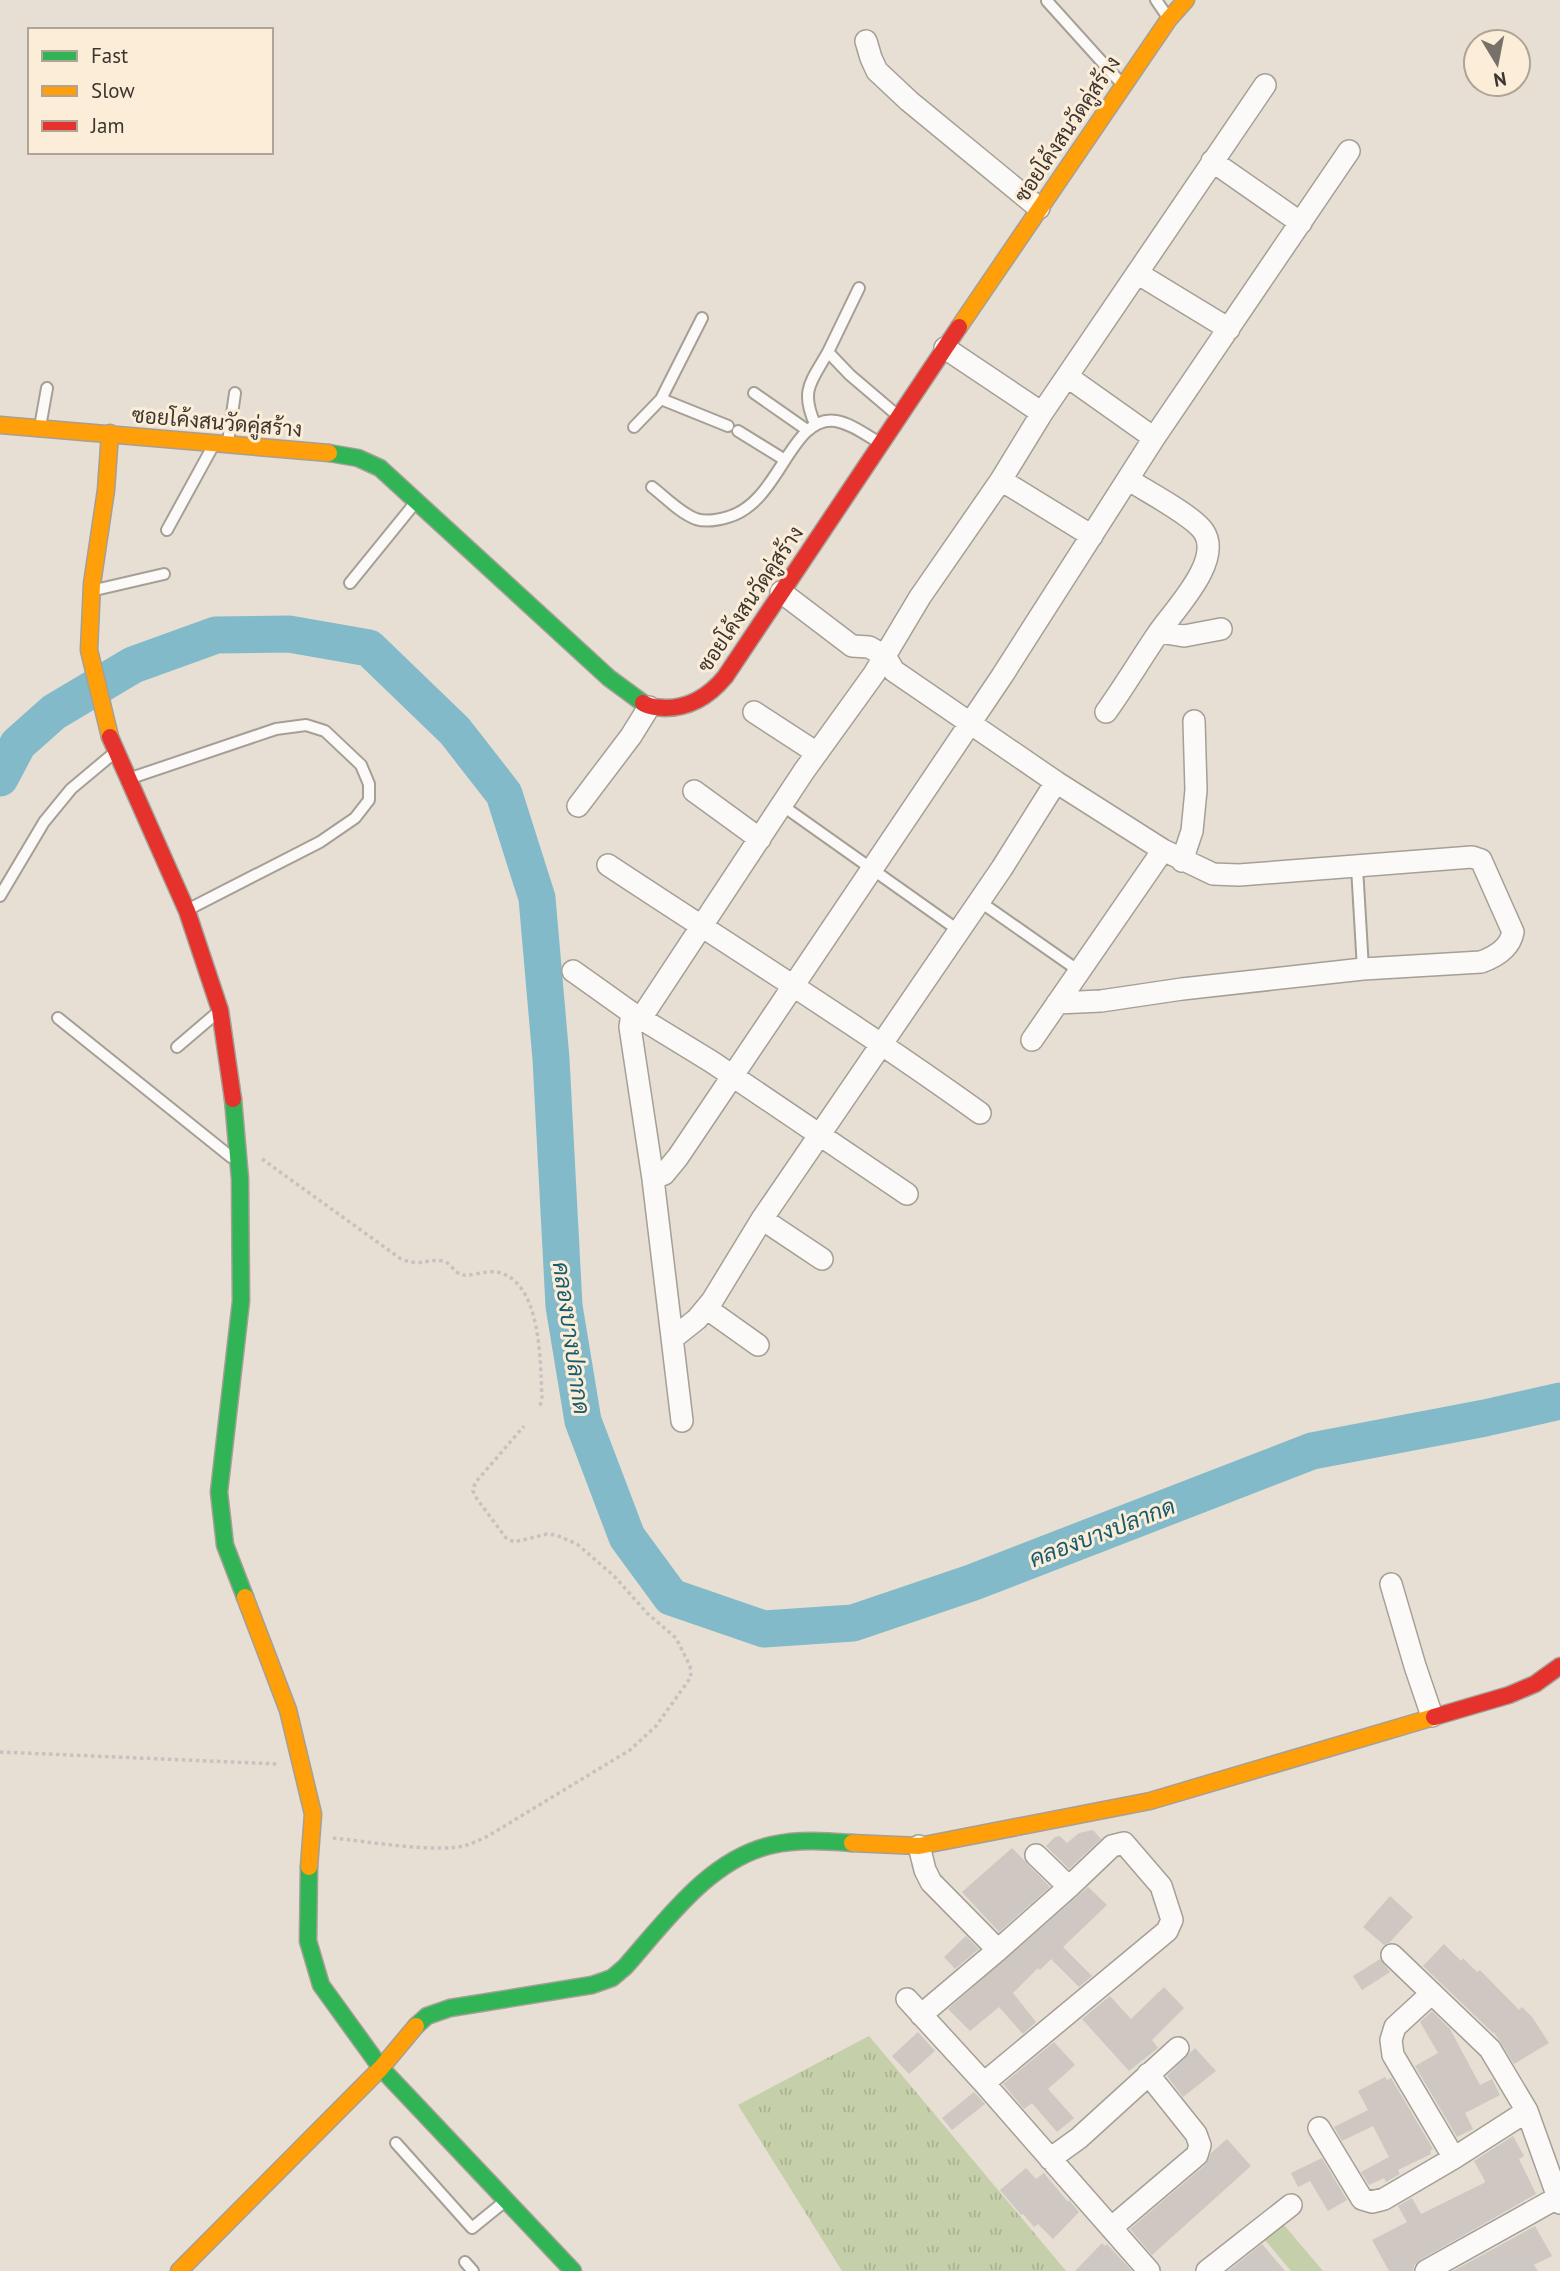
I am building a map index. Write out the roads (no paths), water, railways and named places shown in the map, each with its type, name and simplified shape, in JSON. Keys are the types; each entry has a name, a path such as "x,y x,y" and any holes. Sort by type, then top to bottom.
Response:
{"street":[{"name":"ซอยโค้งสนวัดคู่สร้าง","path":"0,425 40,422 110,433 290,449 358,458 380,468 609,678 649,707 678,708 714,690 726,677 1039,208 1169,19 1186,0"},
{"path":"866,41 877,71 909,102 1039,208"},
{"path":"682,1421 653,1179 631,1027 703,928 817,753 884,667 919,597 1001,480 1042,414 1265,85"},
{"path":"653,1179 664,1174 678,1157 733,1076 1002,676 1154,438 1349,151"},
{"path":"1212,161 1301,223"},
{"path":"1138,273 1228,329"},
{"path":"945,348 1042,414"},
{"path":"1068,377 1154,438"},
{"path":"110,433 106,490 92,591 89,650 107,731 187,911 220,1010 230,1070 239,1163 241,1301 219,1492 225,1545 288,1710 313,1814 307,1895 308,1941 321,1985 381,2068 573,2271"},
{"path":"1001,480 1092,536"},
{"path":"1106,712 1158,632 1187,596 1204,566 1209,544 1204,530 1129,481"},
{"path":"781,592 852,646 857,662 884,667 1056,782 1182,861 1213,873 1239,875 1472,857 1481,860 1513,932 1505,948 1481,962 1363,969 1101,1001 1057,1003"},
{"path":"1158,632 1184,636 1221,629"},
{"path":"578,806 631,736 649,707"},
{"path":"754,712 817,753"},
{"path":"1182,861 1192,831 1196,790 1194,721"},
{"path":"672,1339 706,1308 762,1219 883,1044 1056,782"},
{"path":"694,792 760,839"},
{"path":"1032,1040 1163,850"},
{"path":"608,864 883,1044 980,1113"},
{"path":"573,971 907,1194"},
{"path":"762,1219 822,1259"},
{"path":"706,1308 758,1345"},
{"path":"1391,1584 1432,1716"},
{"path":"179,2271 381,2068 407,2034 427,2016 450,2007 592,1985 612,1978 695,1891 727,1863 747,1853 796,1841 919,1846 1150,1801 1509,1695 1535,1684 1560,1666"},
{"path":"984,2082 1171,1926 1172,1920 1161,1886 1124,1843 1112,1846 998,1950 914,2007 984,2082 1149,2271"},
{"path":"919,1846 925,1871 931,1882 998,1950"},
{"path":"1036,1855 1069,1887"},
{"path":"1392,1955 1490,2049 1527,2111 1558,2201 1465,2262 1426,2271"},
{"path":"1432,1993 1395,2027 1391,2040 1393,2055 1454,2158"},
{"path":"1050,2159 1079,2138 1178,2048"},
{"path":"1111,2228 1197,2155 1200,2145 1196,2134 1148,2074"},
{"path":"1319,2128 1362,2199 1372,2202 1384,2199 1454,2158 1527,2111"},
{"path":"1207,2271 1291,2205"}],"lane":[{"path":"1156,0 1169,19"},
{"path":"1046,1 1123,85"},
{"path":"811,427 807,396 809,386 859,288"},
{"path":"634,427 661,399 702,318"},
{"path":"828,352 850,375 899,417"},
{"path":"40,422 46,392"},
{"path":"167,530 221,444 235,393"},
{"path":"754,393 811,427"},
{"path":"661,399 733,429 785,460"},
{"path":"652,487 696,519 721,519 736,515 752,505 811,427 835,421 854,427 880,443"},
{"path":"350,583 417,501"},
{"path":"92,591 164,574"},
{"path":"129,779 276,729 306,725 325,731 361,765 369,784 369,800 355,818 329,836 187,911"},
{"path":"0,896 44,822 71,789 116,751"},
{"path":"783,806 958,930"},
{"path":"1357,867 1363,969"},
{"path":"979,901 1079,971"},
{"path":"177,1047 220,1010"},
{"path":"58,1018 239,1163"},
{"path":"396,2143 472,2228 506,2200"}],"waterway":[{"name":"คลองบางปลากด","path":"0,778 18,744 54,712 133,665 216,635 289,634 369,648 455,731 504,794 537,898 551,1059 564,1306 583,1421 627,1537 671,1597 764,1629 853,1623 971,1583 1312,1451 1560,1401"}]}
